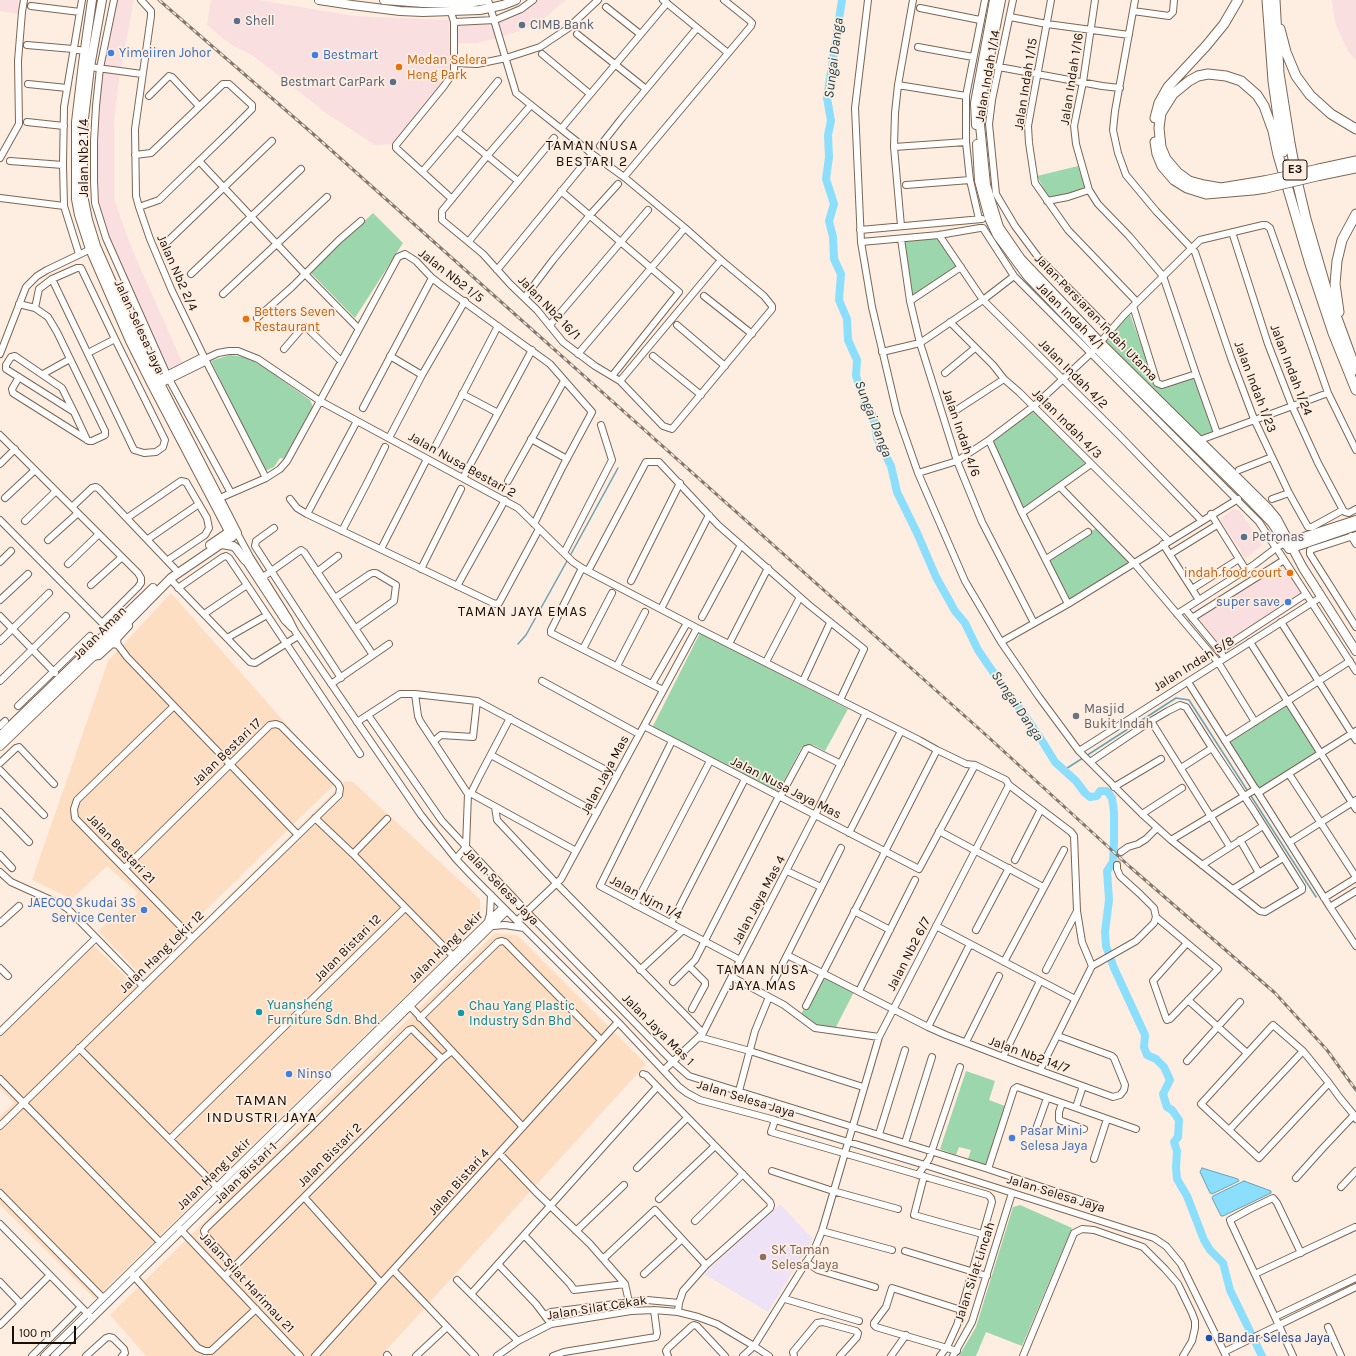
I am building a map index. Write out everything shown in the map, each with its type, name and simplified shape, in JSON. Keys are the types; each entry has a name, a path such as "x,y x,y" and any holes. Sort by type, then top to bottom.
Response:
{"highway":[{"path":"1238,0 1224,24 1168,87 1159,103 1154,121 1153,136 1157,154 1162,166 1174,180 1187,188 1206,194 1231,193 1320,172 1356,161"},
{"name":"E3","path":"1267,0 1273,81 1290,195 1333,333 1356,390"},
{"path":"1275,0 1286,52 1296,76 1310,95 1331,114 1356,129"},
{"name":"E3","path":"1275,0 1279,73 1298,185 1315,252 1342,334 1356,370"},
{"path":"1265,184 1221,188 1189,181 1178,173 1166,159 1161,146 1159,128 1161,113 1173,94 1189,81 1208,74 1226,76 1241,81 1257,95 1264,106 1273,131 1290,195"},
{"path":"1320,172 1356,168"},
{"path":"1342,334 1336,298 1335,272 1342,240 1356,214"}],"main road":[{"name":"Jalan Selesa Jaya","path":"92,0 84,51 76,122 76,199 79,215 93,248 136,337 155,383 233,533"},
{"name":"Jalan Selesa Jaya","path":"93,248 83,195 83,126 90,67 102,0"},
{"path":"319,0 349,2 400,11 451,12 468,12 491,8 513,1"},
{"path":"384,0 423,3 467,3 488,0"},
{"name":"Jalan Persiaran Indah Utama","path":"994,0 975,103 979,181 989,218 997,235 1028,277 1095,347 1244,493 1272,523 1289,545"},
{"name":"Jalan Persiaran Indah Utama","path":"1001,0 982,97 980,125 986,185 999,227 1021,258 1095,347 1200,440 1268,508 1277,519 1289,545"},
{"path":"981,70 984,66 988,65 984,55"},
{"path":"216,499 222,523 220,542"},
{"path":"1289,545 1356,520"},
{"path":"1289,545 1356,526"},
{"path":"220,542 233,533"},
{"path":"220,542 236,548 245,560"},
{"name":"Jalan Aman","path":"0,746 93,657 112,633 165,577 175,568 220,542"},
{"name":"Jalan Aman","path":"0,736 60,679 112,633 132,618 170,579 220,542"},
{"path":"1289,545 1356,651"}],"street":[{"path":"0,158 19,124 18,61 24,0"},
{"path":"79,254 64,206 63,165 64,107 82,0"},
{"name":"Jalan Nb2 1/4","path":"114,0 100,68 96,106 94,141 95,203 106,238 168,377 231,493"},
{"name":"Jalan Nb2 2/4","path":"141,0 151,11 135,129 136,196 150,239 172,291 266,478"},
{"path":"488,0 516,93 592,154 624,177 764,296 772,306 772,309 701,395 653,356"},
{"path":"454,22 495,20 521,8 533,0"},
{"path":"454,63 477,64 506,58 540,47 567,28 598,0"},
{"path":"624,177 751,26 752,23 724,0"},
{"path":"868,0 855,108 861,242 872,307 897,413 918,473 965,581 1001,642 1039,697 1080,751 1090,762 1114,787 1170,840 1263,912 1302,890 1302,887 1186,707 1180,705 1175,707 1151,721 1090,762"},
{"path":"901,226 894,147 895,113 898,85 913,0"},
{"path":"980,219 970,180 966,142 966,96 985,0"},
{"name":"Jalan Indah 1/14","path":"1013,0 992,100 989,124 996,194 1015,226 1038,257 1110,330"},
{"name":"Jalan Indah 1/15","path":"1051,0 1028,126 1035,183 1064,225 1135,304"},
{"name":"Jalan Indah 1/16","path":"1096,0 1083,82 1074,126 1076,144 1089,190 1098,204 1129,236 1163,276"},
{"path":"1135,0 1115,111 1113,130 1118,153 1126,175 1156,211 1192,247"},
{"path":"1133,11 1169,16 1173,12 1174,0"},
{"path":"561,129 665,2 728,53"},
{"path":"31,6 80,12"},
{"path":"606,7 640,34"},
{"path":"920,8 980,20"},
{"path":"451,12 454,22 454,72 396,146 397,150 452,199 531,105"},
{"path":"1010,17 1047,24 1129,35"},
{"path":"600,146 697,28"},
{"path":"577,34 646,89"},
{"path":"28,45 84,51"},
{"path":"918,46 973,57"},
{"path":"542,54 590,94"},
{"path":"988,65 1120,88"},
{"path":"79,94 86,69 90,67 142,74"},
{"path":"149,96 169,76 172,77 199,106"},
{"path":"422,172 498,81"},
{"path":"28,84 67,88"},
{"path":"135,155 151,153 222,84 229,84 252,104 252,109 159,200 139,207"},
{"path":"898,85 966,96"},
{"path":"27,122 64,126"},
{"path":"457,131 518,181"},
{"path":"469,241 554,138"},
{"path":"167,242 272,141"},
{"path":"894,147 966,142"},
{"path":"497,270 592,154"},
{"path":"10,161 63,165"},
{"path":"199,162 359,329"},
{"path":"191,274 250,216 301,169"},
{"path":"906,185 970,180"},
{"path":"525,298 553,260 618,184"},
{"path":"1047,201 1068,197 1089,190"},
{"path":"561,191 679,292 612,376"},
{"path":"223,294 327,197"},
{"path":"0,198 64,206"},
{"name":"Jalan Nb2 16/1","path":"452,199 442,211 442,220 483,254 550,325 563,342 578,354 620,381 663,426 672,429 676,426 701,395"},
{"path":"550,325 648,210"},
{"path":"860,230 989,218"},
{"path":"257,318 292,287 360,221"},
{"path":"918,473 957,461 989,440 1034,406 1095,347 1135,304 1200,240 1266,225 1270,228 1328,393 1356,450"},
{"path":"578,354 685,228"},
{"name":"Jalan Indah 4/1","path":"861,242 983,228 1014,276 1095,347 1236,500 1259,522 1356,671"},
{"name":"Jalan Indah 1/24","path":"1232,232 1268,344 1292,406 1318,464 1343,510"},
{"name":"Jalan Indah 4/2","path":"939,234 983,300 1202,520"},
{"name":"Jalan Indah 4/6","path":"901,238 910,301 920,343 957,461 982,522 1034,623"},
{"name":"Jalan Indah 1/23","path":"1192,247 1254,419 1289,493 1308,527 1312,527 1343,510"},
{"path":"0,354 26,287 37,276 47,270 93,248"},
{"name":"Jalan Nb2 1/5","path":"266,478 280,469 286,461 398,257 405,254 416,261 432,278 550,364 592,412 566,459"},
{"path":"620,381 721,260"},
{"path":"910,301 961,267"},
{"path":"35,308 39,289 52,279 77,268 81,268 165,440 163,447 156,452 144,453 134,450 52,279"},
{"path":"882,352 920,343 983,300 1014,276"},
{"path":"1163,276 1218,434"},
{"path":"362,408 432,278"},
{"path":"704,296 752,334"},
{"path":"389,438 422,375 465,301"},
{"path":"19,304 35,308 48,317 70,359 105,435 92,441 87,440 13,393 12,389 19,377"},
{"path":"1135,304 1156,380 1159,384 1162,385 1196,374"},
{"name":"Jalan Indah 4/3","path":"950,322 993,365 1004,379 1034,406 1091,464 1166,543 1170,554 1199,600"},
{"path":"677,325 726,366"},
{"path":"436,445 498,326"},
{"path":"284,349 302,328 306,327 341,361"},
{"path":"88,353 115,339"},
{"path":"944,372 975,348"},
{"path":"463,478 532,350"},
{"name":"Jalan Nusa Bestari 2","path":"155,383 203,363 205,359 218,353 238,351 248,355 266,364 320,401 518,508 564,553 585,569 687,623 926,743 937,750 966,764 976,765 1006,780 1009,785 1071,832 1074,836 1077,911 1082,942 1092,966"},
{"path":"74,412 6,369 5,367 11,357 13,356 43,374 62,388 74,412 87,440"},
{"path":"390,356 422,375"},
{"path":"43,374 70,359"},
{"path":"955,412 1004,379"},
{"path":"508,481 564,381"},
{"path":"1200,440 1328,393"},
{"path":"462,394 498,413"},
{"path":"307,514 356,421"},
{"path":"564,553 612,460 601,425"},
{"path":"0,435 122,557 141,578 141,583 138,587 102,623"},
{"path":"290,499 298,508 307,514 420,569 497,604 499,603 536,527 566,459 532,439"},
{"path":"989,440 1022,513 1068,604"},
{"path":"342,531 385,447"},
{"path":"0,464 15,449"},
{"path":"1239,470 1272,457"},
{"path":"381,549 428,459"},
{"path":"663,690 551,633 550,630 646,462 659,462 718,525 830,623 864,649 840,700"},
{"path":"1022,513 1091,464"},
{"path":"5,498 35,470"},
{"path":"216,499 266,478"},
{"path":"127,518 181,481 188,484 209,522 208,532 168,560"},
{"path":"631,581 680,483"},
{"path":"1060,487 1134,563 1218,662 1255,722"},
{"path":"72,507 92,488 96,488 175,568"},
{"path":"420,569 461,489"},
{"path":"25,521 56,491"},
{"path":"1001,642 1068,604 1211,514 1236,500 1244,493"},
{"path":"1272,499 1289,493"},
{"path":"457,586 505,500"},
{"path":"148,539 199,504"},
{"path":"1343,510 1349,513 1356,509"},
{"path":"48,540 78,513"},
{"path":"1211,514 1246,570"},
{"path":"661,609 709,515"},
{"path":"0,520 112,633"},
{"path":"1170,554 1217,524"},
{"path":"274,528 254,544 342,678"},
{"path":"1046,559 1088,532"},
{"name":"Jalan Selesa Jaya","path":"233,533 245,560 285,621 296,633"},
{"name":"Jalan Selesa Jaya","path":"233,533 263,577 296,633 421,815 456,859 687,1093 700,1100 847,1141 1154,1238 1166,1246 1181,1264 1225,1354"},
{"path":"68,564 99,534"},
{"path":"1356,544 1354,536 1310,550 1310,554 1356,627"},
{"path":"702,617 741,545"},
{"path":"1177,614 1277,550 1289,545"},
{"path":"263,577 300,550 304,552 373,655"},
{"path":"0,562 11,551"},
{"path":"178,588 223,557 226,556 229,558 360,754"},
{"path":"317,572 338,556"},
{"path":"91,585 122,557"},
{"path":"1192,589 1239,559"},
{"path":"1192,618 1284,560"},
{"path":"729,644 768,568"},
{"path":"335,598 373,573 376,573 396,585 394,601 356,628"},
{"path":"0,600 28,574"},
{"path":"1234,577 1241,587"},
{"path":"170,579 252,663 255,663 287,643 296,633"},
{"path":"204,614 248,585"},
{"path":"582,649 612,593"},
{"path":"0,641 49,594"},
{"path":"1219,650 1306,594"},
{"path":"766,662 800,597"},
{"name":"Jalan Indah 5/8","path":"1080,751 1321,597"},
{"path":"1185,609 1225,658"},
{"path":"617,666 645,612"},
{"path":"227,638 267,615"},
{"path":"0,616 60,679"},
{"path":"0,681 66,616"},
{"path":"132,618 129,626 116,641 126,657 298,834"},
{"path":"1263,622 1268,630"},
{"path":"1281,622 1354,732 1356,740"},
{"path":"652,684 687,623"},
{"path":"803,681 830,623"},
{"name":"Jalan Jaya Mas","path":"517,921 561,879 697,628"},
{"path":"18,706 90,636"},
{"path":"1250,642 1287,702 1354,802 1356,809"},
{"path":"93,657 99,656 112,644 118,645"},
{"path":"331,684 342,678 389,644"},
{"path":"1225,741 1350,662"},
{"path":"542,681 639,734"},
{"path":"1188,682 1324,898 1356,946"},
{"path":"357,722 398,694 416,694 477,700 617,776"},
{"path":"416,694 418,718 468,794 466,847 456,859"},
{"path":"434,741 441,735 473,737 477,700"},
{"name":"Jalan Bestari 21","path":"174,706 77,800 74,809 75,818 192,938"},
{"name":"Jalan Jaya Mas 4","path":"664,1070 701,1035 787,871 866,713"},
{"name":"Jalan Jaya Mas 1","path":"368,715 442,821 526,912 673,1062 689,1076 988,1168 1096,1205"},
{"path":"510,718 472,791 472,794 576,851"},
{"path":"0,726 5,721"},
{"path":"1151,721 1230,847"},
{"name":"Jalan Bestari 17","path":"125,868 270,725 276,724 281,726 338,784 340,788 339,795"},
{"name":"Jalan Nusa Jaya Mas","path":"644,726 919,869 939,831"},
{"path":"849,833 901,731"},
{"path":"1170,840 1244,796 1257,791 1289,774 1354,732"},
{"name":"Jalan Njm 1/4","path":"672,741 600,886 740,960"},
{"path":"0,763 18,747 54,784"},
{"path":"673,982 695,960 779,797 806,749 810,748 841,764"},
{"path":"1181,768 1212,748"},
{"path":"806,1006 937,750"},
{"path":"491,755 597,813"},
{"path":"1114,787 1161,760"},
{"path":"635,905 710,761"},
{"path":"976,765 939,831 1043,887"},
{"path":"0,770 44,815"},
{"path":"1289,774 1356,877 1324,898"},
{"path":"670,923 745,779"},
{"name":"Jalan Nb2 6/7","path":"743,1356 754,1346 815,1248 822,1231 847,1141 879,1037 1009,785"},
{"path":"1142,814 1182,788"},
{"name":"Jalan Hang Lekir 12","path":"0,1126 339,795"},
{"path":"1290,842 1354,802"},
{"path":"495,807 497,820 701,1035 864,1087"},
{"path":"1015,860 1041,809"},
{"path":"0,812 29,842"},
{"path":"315,818 353,854 458,960"},
{"path":"353,854 387,819"},
{"path":"1202,865 1263,826"},
{"path":"1121,852 1128,847 1146,840 1157,828"},
{"path":"1240,840 1259,873"},
{"path":"772,985 841,848"},
{"path":"1004,962 1064,850"},
{"path":"0,855 12,868"},
{"path":"1233,889 1283,858"},
{"path":"1040,1070 1092,966 1136,941 1154,923 1156,916 1154,908 1120,876 1117,865"},
{"path":"976,930 1009,868"},
{"path":"787,871 822,887"},
{"path":"0,872 11,882 68,909 143,986"},
{"path":"859,991 915,880"},
{"path":"1330,907 1356,891"},
{"path":"491,895 490,923 524,928"},
{"path":"0,923 19,906"},
{"name":"Jalan Bistari 12","path":"170,1139 405,908"},
{"name":"Jalan Hang Lekir","path":"44,1356 453,955 505,909"},
{"path":"854,911 890,930"},
{"path":"1046,970 1077,911"},
{"path":"1156,916 1187,943 1218,970 1170,1019 1167,1020 1153,981 1187,943"},
{"name":"Jalan Hang Lekir","path":"54,1356 458,960 490,923"},
{"path":"936,926 1075,999"},
{"path":"640,970 683,930"},
{"path":"0,1032 96,938"},
{"path":"420,1018 498,942 505,942 601,1040"},
{"path":"928,1027 970,944"},
{"name":"Jalan Nb2 14/7","path":"787,955 928,1027 1003,1057 1113,1097 1120,1095 1125,1086 1112,1056 1058,1036"},
{"path":"689,966 705,982 705,985 692,1009"},
{"path":"0,968 8,976"},
{"path":"966,1042 999,976"},
{"path":"732,977 784,1005 815,1028 879,1037"},
{"path":"1003,1057 1040,981"},
{"path":"739,1091 756,1031 769,997"},
{"path":"1188,1000 1247,1053"},
{"path":"406,1002 523,1127"},
{"path":"1187,1061 1240,1002"},
{"name":"Jalan Bistari 4","path":"316,1356 618,1022"},
{"path":"1296,1178 1322,1149 1355,1117 1329,1083 1303,1051 1273,1025 1201,1104 1259,1158 1329,1083"},
{"name":"Jalan Bistari 1","path":"234,1267 206,1236 204,1231 206,1228 409,1030 412,1029 442,1058"},
{"path":"79,1048 222,1192"},
{"path":"879,1134 905,1050"},
{"path":"1229,1130 1303,1051"},
{"name":"Jalan Bistari 2","path":"225,1276 442,1058 452,1052"},
{"path":"906,1143 932,1057"},
{"path":"960,1067 932,1151 921,1176 914,1215 982,1234"},
{"path":"643,1074 688,1118 770,1202 771,1205 770,1208 706,1265 683,1291 678,1312"},
{"path":"0,1079 160,1242"},
{"path":"1076,1107 1083,1086"},
{"path":"988,1168 1014,1089 1017,1087 1136,1129"},
{"path":"471,1294 657,1088"},
{"path":"1035,1132 1047,1098"},
{"path":"1062,1103 1059,1112 1059,1120 1084,1129"},
{"path":"637,1168 688,1118"},
{"path":"1094,1159 1108,1119"},
{"path":"775,1120 771,1132 988,1195 992,1198 957,1325 947,1347 940,1356"},
{"path":"659,1199 715,1146"},
{"path":"499,1153 626,1284 631,1311"},
{"path":"772,1171 833,1191 898,1209"},
{"path":"1341,1187 1356,1171"},
{"path":"695,1221 742,1174"},
{"path":"576,1231 624,1185"},
{"path":"0,1193 103,1298"},
{"name":"Jalan Silat Lincah","path":"955,1353 972,1322 1012,1193"},
{"path":"304,1197 381,1283"},
{"path":"1294,1356 1276,1327 1275,1317 1230,1220 1273,1198 1301,1253"},
{"path":"603,1259 655,1210 706,1265"},
{"path":"0,1224 92,1319"},
{"name":"Jalan Silat Harimau 21","path":"177,1225 300,1356"},
{"path":"1255,1274 1355,1227"},
{"path":"1023,1356 1074,1233 1082,1229 1094,1230 1142,1247 1178,1284 1192,1313 1195,1328 1192,1341 1183,1356"},
{"path":"822,1231 892,1250"},
{"path":"524,1235 574,1290 626,1284"},
{"path":"644,1274 682,1239"},
{"path":"905,1251 987,1276"},
{"path":"806,1262 818,1270 875,1287"},
{"path":"498,1264 536,1304 551,1324"},
{"path":"393,1270 475,1356"},
{"path":"130,1271 198,1348 205,1351 211,1351 256,1308"},
{"path":"0,1325 50,1275"},
{"path":"1275,1317 1356,1278"},
{"path":"457,1280 518,1341"},
{"path":"0,1282 21,1304"},
{"path":"1225,1354 1233,1348 1356,1287"},
{"path":"955,1353 947,1347 876,1327 874,1323 886,1307 892,1288 961,1310"},
{"path":"784,1299 859,1321"},
{"path":"545,1315 551,1312 647,1300 679,1303"},
{"path":"32,1356 81,1307"},
{"path":"553,1356 564,1352 656,1337 657,1334 654,1310"},
{"name":"Jalan Silat Cekak","path":"497,1356 518,1341 551,1324 631,1311 654,1310 678,1312 717,1324 769,1356"},
{"path":"793,1355 817,1324 820,1323 858,1333 858,1336 840,1356"},
{"path":"667,1354 668,1348 694,1325 697,1326 724,1356"},
{"path":"416,1356 447,1327"},
{"path":"1328,1327 1341,1356"},
{"path":"891,1356 906,1335"},
{"path":"86,1356 109,1337 113,1338 124,1354"}],"shaded area":[{"path":"0,0 21,0 18,14 0,11"},
{"path":"116,0 134,0 120,73 114,119 114,199 132,249 183,364 167,372 107,237 97,201 95,139 102,66"},
{"path":"211,0 259,0 354,16 449,20 450,73 441,88 394,144 375,145 326,113 252,55 230,44 207,25"},
{"path":"536,0 566,0 536,25 498,38 477,43 456,43 455,24 494,21"},
{"path":"1332,0 1356,0 1356,60 1348,51 1335,23"},
{"path":"1233,509 1240,511 1263,545 1245,558 1220,519"},
{"path":"1283,562 1304,594 1220,648 1195,618"},
{"path":"171,593 337,782 140,974 98,931 138,893 107,866 72,899 32,880 108,661"},
{"path":"345,781 353,782 480,899 481,919 446,956 95,1299 0,1205 0,1116 14,1103 0,1088 0,1026 88,940 137,987"},
{"path":"495,933 517,935 646,1064 381,1356 146,1356 110,1315"},
{"name":"SK Taman Selesa Jaya","path":"780,1204 813,1239 768,1312 704,1274"}],"green space":[{"path":"1078,166 1086,190 1049,199 1037,176"},
{"path":"373,213 403,243 355,318 310,272"},
{"path":"939,235 959,267 911,299 901,240"},
{"path":"1130,314 1154,381 1157,385 1195,376 1215,433 1200,439 1104,339"},
{"path":"230,355 245,357 262,366 310,400 313,407 285,459 280,458 274,467 265,471 211,361"},
{"path":"1034,408 1087,463 1022,511 991,440"},
{"path":"1098,527 1130,563 1069,600 1046,559"},
{"path":"700,633 848,709 825,751 813,745 802,747 778,792 652,728"},
{"path":"1287,702 1321,753 1258,793 1225,741"},
{"path":"824,972 856,988 835,1029 815,1028 800,1016"},
{"path":"966,1071 995,1081 989,1100 1005,1106 986,1165 968,1159 971,1150 959,1147 956,1155 940,1149"},
{"path":"1020,1205 1072,1228 1022,1346 986,1332 976,1356 959,1356 976,1327 1013,1207"}],"water":[{"path":"1202,1168 1238,1179 1239,1181 1212,1194 1210,1193 1200,1172"},
{"path":"1244,1181 1271,1191 1271,1193 1221,1216 1212,1198 1213,1196"}],"waterway":[{"name":"Sungai Danga","path":"842,0 827,98 831,121 828,135 829,157 826,179 834,204 829,221 833,237 834,259 841,274 839,300 847,319 848,340 857,360 856,376 866,406 873,416 877,438 891,466 897,492 936,577 955,611 965,623 978,650 1039,736 1055,762 1076,781 1090,797 1097,796 1100,791 1107,791 1112,798 1114,812 1114,843 1113,862 1107,871 1109,900 1105,932 1106,946 1114,968 1145,1035 1144,1047 1147,1055 1156,1059 1164,1067 1170,1080 1163,1094 1167,1107 1172,1110 1179,1120 1178,1137 1174,1142 1177,1151 1177,1179 1187,1196 1204,1240 1210,1250 1223,1263 1230,1290 1262,1356"},
{"path":"571,554 618,468"},
{"path":"518,644 526,635 567,561"},
{"path":"1086,756 1176,698 1189,700 1247,790"},
{"path":"1064,770 1083,758"},
{"path":"1251,796 1316,897"}],"tunnel":[{"path":"1117,865 1121,852"}],"railway":[{"path":"159,0 312,133 986,735 1129,866 1275,993 1327,1050 1356,1090"}],"place":[{"name":"Shell","path":"237,21"},
{"name":"CIMB Bank","path":"522,25"},
{"name":"Yimeiiren Johor","path":"111,53"},
{"name":"Bestmart","path":"315,55"},
{"name":"Medan Selera Heng Park","path":"399,67"},
{"name":"Bestmart CarPark","path":"393,82"},
{"name":"Betters Seven Restaurant","path":"246,319"},
{"name":"Petronas","path":"1244,537"},
{"name":"indah food court","path":"1290,573"},
{"name":"super save","path":"1288,602"},
{"name":"Masjid Bukit Indah","path":"1076,716"},
{"name":"JAECOO Skudai 3S Service Center","path":"144,910"},
{"name":"Yuansheng Furniture Sdn. Bhd.","path":"259,1012"},
{"name":"Chau Yang Plastic Industry Sdn Bhd","path":"461,1013"},
{"name":"Ninso","path":"289,1074"},
{"name":"Pasar Mini Selesa Jaya","path":"1012,1138"},
{"name":"SK Taman Selesa Jaya","path":"763,1257"},
{"name":"Bandar Selesa Jaya","path":"1209,1338"}],"district":[{"name":"TAMAN NUSA BESTARI 2","path":"592,154"},
{"name":"TAMAN JAYA EMAS","path":"523,612"},
{"name":"TAMAN NUSA JAYA MAS","path":"763,978"},
{"name":"TAMAN INDUSTRI JAYA","path":"262,1110"}]}
